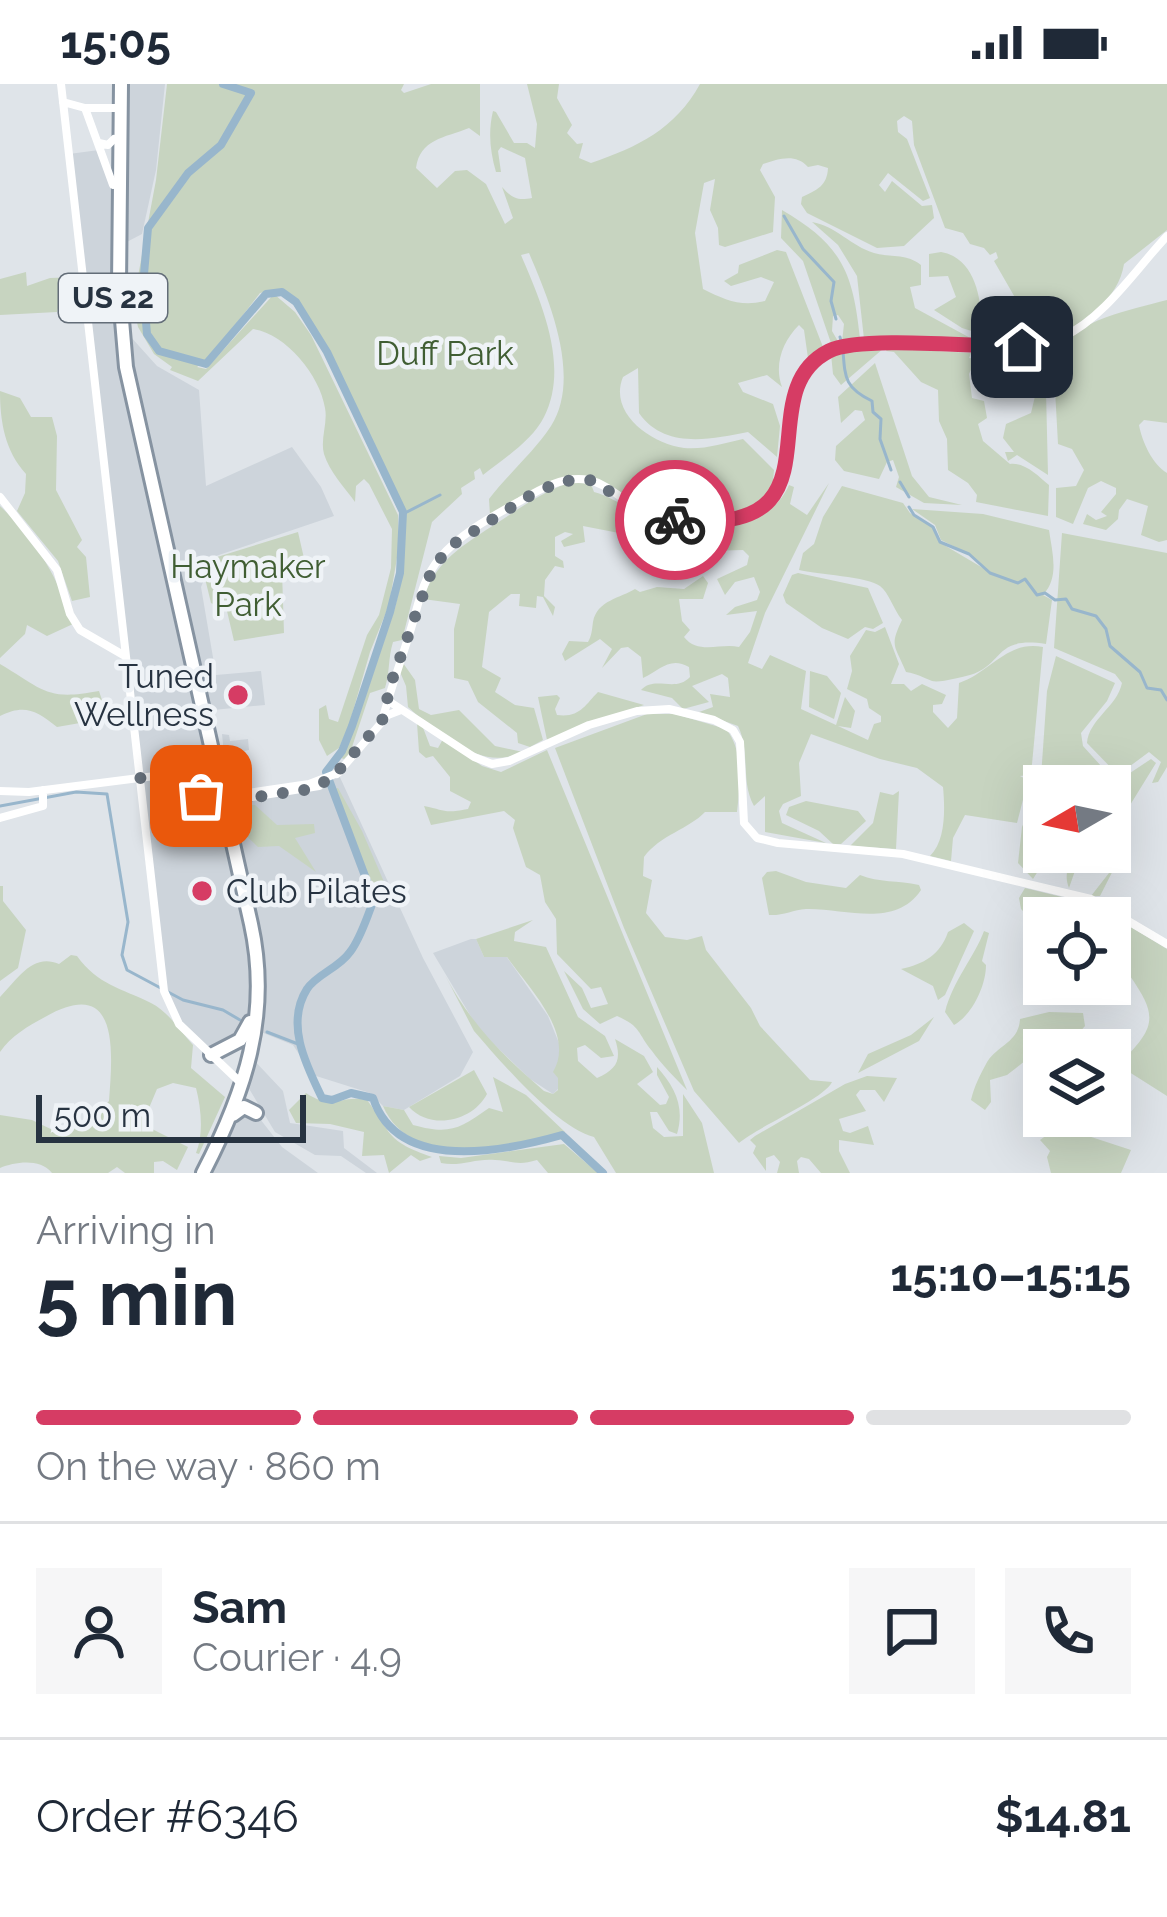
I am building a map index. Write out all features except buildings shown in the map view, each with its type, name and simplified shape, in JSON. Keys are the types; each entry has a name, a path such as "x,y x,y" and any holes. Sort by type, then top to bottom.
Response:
{"highway":[{"name":"US 22","path":"117,84 120,313 126,367 233,876 251,924 257,961 258,1010 242,1083 232,1116 200,1173"},
{"name":"US 22","path":"117,108 114,327 130,425 218,797 230,829 250,961 250,1022 242,1083 200,1173"},
{"path":"130,425 141,441"},
{"path":"182,648 191,661"},
{"path":"196,800 207,794 218,797"},
{"path":"196,800 241,796"},
{"path":"230,829 232,807 241,796"},
{"path":"211,1055 240,1040 250,1022"},
{"path":"232,1116 244,1107 256,1113"}],"main road":[{"path":"61,84 166,999 179,1024 242,1083"},
{"path":"63,102 117,108"},
{"path":"86,108 113,184"},
{"path":"98,142 106,145 114,139"},
{"path":"382,721 433,567 452,545 512,506 554,484 580,479 599,483 641,510 665,518 704,520 748,513 769,501 782,482 796,386 823,354 855,343 1022,347 1055,341 1094,316 1167,236"},
{"path":"0,497 57,570 70,614 80,630 127,657"},
{"path":"387,700 492,764 637,711 661,709 714,720 733,730 740,742 744,823 757,838 903,854 1066,892 1099,902 1167,944"},
{"path":"241,796 330,778 382,721 403,710"},
{"path":"0,818 43,798 140,778 163,777 196,800"},
{"path":"0,791 43,798"}],"shaded area":[{"path":"121,84 165,84 156,170 142,234 119,246"},
{"path":"99,150 113,185 113,299 122,382 212,780 208,793 199,796 163,777 143,778 164,782 219,814 250,961 250,1022 240,1040 211,1055 177,1021 164,987 69,154"},
{"path":"121,326 157,366 199,390 206,486 292,447 321,487 334,516 201,561 216,675 261,671 265,705 203,711"},
{"path":"222,734 229,735 230,741 248,739 249,750 241,752 246,779 227,784"},
{"path":"338,773 423,958 473,1052 460,1076 404,1110 383,1106 370,1093 313,1075 293,1045 256,1030 259,990 230,815 236,803 322,785"},
{"path":"476,939 484,957 506,956 548,1016 561,1059 558,1089 553,1094 530,1079 479,1030 433,953"},
{"path":"251,1057 283,1091 290,1123 343,1131 344,1148 377,1173 366,1173 341,1156 315,1155 275,1132 245,1082"},
{"path":"253,1110 282,1147 318,1173 203,1173 232,1116"}],"green space":[{"name":"Duff Park","path":"167,84 404,84 404,93 431,84 480,84 480,136 469,128 435,141 422,151 416,168 437,188 455,171 467,170 486,184 505,224 513,218 502,187 515,198 532,198 525,158 501,147 501,172 496,172 491,119 496,112 514,143 535,148 537,124 527,84 559,84 557,98 572,125 567,133 577,144 583,143 579,158 591,163 667,125 700,84 1167,84 1167,230 1124,264 1115,288 1087,318 1052,336 1050,331 1042,343 1006,345 1013,311 1021,308 994,261 996,252 990,255 970,244 963,233 945,228 914,145 912,121 904,116 897,121 898,132 907,139 930,198 923,201 888,173 879,185 885,192 892,181 922,206 932,205 934,218 904,246 877,248 807,213 802,197 823,183 828,168 808,167 787,158 763,164 760,170 775,197 773,232 725,247 719,245 710,210 715,179 704,183 695,233 703,289 733,301 765,301 774,282 761,277 731,286 724,281 738,273 739,265 777,250 786,252 823,347 808,358 799,325 781,354 782,387 767,375 738,383 743,392 773,404 780,426 777,457 748,432 689,439 662,433 639,413 638,368 623,377 622,403 646,433 684,448 743,439 774,470 772,492 760,501 730,513 696,518 649,509 585,476 553,481 490,515 489,499 551,426 563,385 553,315 529,253 521,255 550,334 554,377 544,417 532,434 483,475 480,468 474,472 475,479 432,522 402,640 393,642 385,688 370,693 344,759 395,608 403,573 406,519 329,354 298,302 279,289 260,293 197,367 206,369 274,294 311,335 398,515 399,546 389,605 349,725 339,748 327,756 319,740 319,709 326,705 329,719 338,722 367,635 379,615 391,568 392,529 364,479 356,486 355,502 330,467 323,448 326,414 322,395 289,347 253,329 198,381 170,370 138,327 133,303 156,180"},
{"path":"782,210 819,236 841,262 860,339 842,342 844,324 838,315 833,316 832,331 839,343 832,346 803,261 781,238"},
{"path":"812,222 866,250 921,265 921,285 910,287 915,308 974,344 864,339 857,276 838,245"},
{"path":"941,252 963,263 970,273 979,296 981,334 934,310 956,297 948,276 929,277 929,254"},
{"path":"26,272 27,286 50,278 77,277 80,286 61,295 57,312 0,315 0,279"},
{"path":"1167,300 1167,423 1144,420 1139,425 1149,452 1167,473 1167,540 1141,535 1148,506 1127,499 1118,519 1106,530 1083,524 1087,514 1096,520 1107,516 1101,512 1116,488 1101,481 1088,488 1073,524 1056,517 1056,488 1076,486 1084,470 1072,449 1058,444 1053,353 1090,324"},
{"path":"847,348 884,348 841,385 833,374 831,354"},
{"path":"888,348 971,353 969,358 976,359 969,374 972,398 984,401 987,418 978,424 983,441 1010,464 1026,467 1049,485 1048,516 976,502 977,495 968,483 948,470 938,390 921,382"},
{"path":"1045,349 1048,475 1017,455 1008,461 1005,452 1014,452 1003,438 1006,424 1031,413 1036,392 1031,375 1040,361 1035,352"},
{"path":"875,363 912,476 929,497 962,505 924,503 896,487 899,477 893,460 887,462 879,479 844,471 835,460 836,446 865,420 862,411 855,410 841,423 838,397"},
{"path":"0,391 20,398 31,417 52,417 57,436 56,490 82,540 77,547 86,557 90,597 72,601 58,561 17,511 26,474 5,436"},
{"path":"570,482 591,484 594,492 654,520 710,528 765,513 789,485 794,487 790,504 807,515 829,483 765,613 748,663 762,669 770,655 806,671 801,709 836,725 845,697 855,711 851,728 838,726 868,740 881,716 869,708 867,699 847,689 850,656 866,630 885,627 899,664 891,684 904,684 911,691 922,684 946,695 942,704 933,705 933,712 948,728 957,718 959,683 1009,652 1043,647 1032,764 1023,765 1020,776 1023,800 1017,823 965,815 953,838 951,861 930,856 942,833 943,787 917,768 811,734 799,763 801,796 779,811 782,823 826,843 765,832 765,796 754,806 738,726 699,712 713,707 710,694 730,697 728,678 722,674 692,686 709,702 683,709 672,698 641,690 652,684 684,682 690,677 689,667 671,664 643,678 641,657 628,647 621,648 602,668 612,649 600,639 565,661 562,654 569,641 588,642 595,615 610,601 635,589 684,589 703,576 708,583 703,599 679,599 682,621 690,630 684,637 703,647 739,647 757,611 726,615 757,600 760,592 754,577 735,582 725,595 717,579 747,565 749,556 743,550 670,552 665,546 669,532 656,536 583,526 585,542 564,547 561,541 573,534 565,532 555,537 555,556 564,568 555,566 545,580 544,596 555,607 553,616 543,597 537,596 536,608 519,606 520,594 511,594 489,612 482,667 501,678 495,692 515,705 534,708 543,740 530,747 518,743 517,733 478,702 468,681 454,678 454,629 460,604 423,599 434,576 456,551"},
{"path":"842,486 903,503 932,527 939,542 988,571 971,555 941,540 935,525 912,509 983,514 1049,530 1054,564 1043,595 1052,600 1046,644 1008,647 981,670 951,680 932,681 906,672 895,646 902,620 880,586 799,570 803,553 814,544 823,517"},
{"path":"0,506 44,560 73,624 47,636 27,625 25,634 0,658"},
{"name":"Haymaker Park","path":"298,532 306,567 282,571 284,633 234,641 227,611 211,603 201,562"},
{"path":"1062,533 1167,553 1167,767 1158,782 1152,783 1161,762 1149,752 1131,765 1108,765 1087,743 1122,683 1115,674 1054,648"},
{"path":"792,575 868,588 883,623 873,629 865,627 848,639 822,628 786,603 783,595"},
{"path":"1056,656 1115,683 1081,733 1083,746 1100,765 1042,765 1047,691"},
{"path":"403,663 415,680 419,709 431,715 459,710 495,746 523,752 494,758 481,755 418,716 408,707 400,672"},
{"path":"0,664 46,691 67,695 99,691 102,700 80,723 57,727 30,711 0,716"},
{"path":"810,671 827,676 841,693 834,719 809,707"},
{"path":"598,692 644,705 547,740 538,697 557,695 557,715 565,715 581,710"},
{"path":"647,714 675,714 726,729 736,747 740,780 737,812 705,812 644,857 643,876 652,880 646,913 665,937 702,936 706,950 760,1026 810,1080 832,1082 739,1143 694,1091 624,928 555,748"},
{"path":"417,723 430,746 438,748 443,739 482,766 501,772 547,750 687,1090 631,1024 617,1016 600,1024 583,1009 564,971 582,988 591,1008 608,1004 601,987 591,989 557,954 556,919 545,902 540,875 526,867 513,828 515,820 504,811 431,825 424,806 454,811 468,809 471,802 450,791 450,777 433,756 426,758 419,752"},
{"path":"1151,759 1156,763 1131,804 1131,772"},
{"path":"338,788 391,898 379,902 334,789"},
{"path":"899,791 896,849 850,846 873,823 880,792 893,795"},
{"path":"806,801 858,811 866,821 841,844 833,844 819,831 786,815 789,807"},
{"path":"255,805 277,825 314,824 315,833 295,838 316,872 279,846 258,847 240,830 238,810"},
{"path":"1023,825 1023,868 1018,863"},
{"path":"776,871 806,882 846,888 860,875 919,885 921,890 910,902 883,913 806,909 769,915 762,878"},
{"path":"1109,873 1112,873 1100,896 1091,896"},
{"path":"0,886 3,901 26,930 18,968 0,981"},
{"path":"1025,888 1062,897 1023,897 1023,911 1019,898"},
{"path":"533,920 515,932 514,941 546,947 578,1017 605,1036 614,1056 601,1058 585,1045 577,1048 578,1061 597,1078 604,1075 618,1058 615,1039 644,1056 653,1072 637,1084 660,1105 666,1104 669,1097 657,1067 679,1106 677,1134 669,1131 657,1112 650,1112 653,1128 664,1137 683,1136 683,1094 702,1123 714,1173 616,1173 594,1137 547,1107 474,1031 445,975 465,1009 502,1052 544,1091 553,1094 558,1090 553,1072 558,1042 546,1011 507,957 484,957 476,939"},
{"path":"964,923 974,931 945,995 938,1000 933,986 901,969 930,957 948,932"},
{"path":"1131,927 1167,949 1167,1096 1131,1073 1131,1050 1149,1021 1145,1001 1131,978"},
{"path":"984,931 989,933 982,961 986,965 984,982 972,1007 954,1025 945,1012"},
{"path":"71,955 102,980 163,1011 193,1045 191,1068 225,1097 199,1154 196,1088 173,1083 157,1089 149,1108 152,1129 188,1147 177,1170 163,1161 154,1162 154,1173 125,1173 117,1167 108,1173 52,1173 27,1163 0,1168 0,1115 32,1120 61,1134 97,1114 109,1101 110,1040 99,1011 87,1005 69,1006 39,1020 0,1052 0,997 33,965 59,964"},
{"path":"1049,1012 1083,1013 1085,1026 1023,1029 1023,1062 990,1080 991,1102 985,1110 971,1100 977,1081 995,1052 1016,1033 1020,1019"},
{"path":"934,1017 919,1041 858,1073 868,1054 911,1035"},
{"path":"474,1070 487,1094 472,1111 440,1121 409,1107"},
{"path":"867,1076 897,1078 884,1102 875,1090 860,1090 856,1095 866,1111 839,1119 843,1131 850,1133 868,1126 874,1145 839,1140 850,1173 821,1173 801,1157 799,1173 777,1173 780,1162 774,1155 766,1158 766,1171 750,1140"},
{"path":"493,1077 526,1095 565,1132 491,1147 439,1147 397,1127 383,1106 404,1110 413,1125 454,1128 489,1108 503,1112"},
{"path":"306,1093 331,1102 367,1100 398,1141 432,1157 420,1161 411,1155 389,1173 384,1155 362,1156 364,1132 296,1123 289,1110"},
{"path":"1091,1137 1131,1150 1121,1173 1051,1173 1050,1151 1040,1140"},
{"path":"564,1144 598,1173 548,1173 537,1160 448,1164 441,1163 439,1156 461,1158"}],"waterway":[{"path":"223,84 251,93 221,145 188,173 148,228 143,286 147,334 159,351 206,364 266,294 282,292 296,302 327,352 403,512 400,573 390,612 352,726 326,772 374,900 350,952 311,984 301,1002 298,1030 304,1058 322,1098 332,1100 351,1093 373,1098 386,1122 405,1138 428,1147 482,1151 562,1135 603,1173"},
{"path":"784,216 803,249 834,282 831,301 836,319"},
{"path":"840,337 841,341"},
{"path":"843,351 848,381 872,401 873,412 881,419 880,439 891,470"},
{"path":"900,482 909,497"},
{"path":"403,514 440,495"},
{"path":"909,507 933,527 940,542 969,554 990,573 1018,583 1025,579 1037,595 1066,599 1072,609 1096,616 1110,646 1140,672 1147,688 1161,690 1167,700"},
{"path":"0,806 76,792 107,794 128,922 122,955 127,970 183,1000 223,1010 240,1020"},
{"path":"267,1032 298,1044"}],"way so far":[{"path":"201,796 163,777 140,778 158,779 186,799 204,805 310,789 332,778 382,721 433,567 452,545 534,493 554,484 590,480 641,510 675,520"}],"place":[{"name":"Tuned Wellness","path":"238,695"},
{"name":"Club Pilates","path":"202,891"}],"route":[{"path":"675,520 740,517 769,501 787,469 796,386 814,360 828,351 855,343 1022,347"}]}
